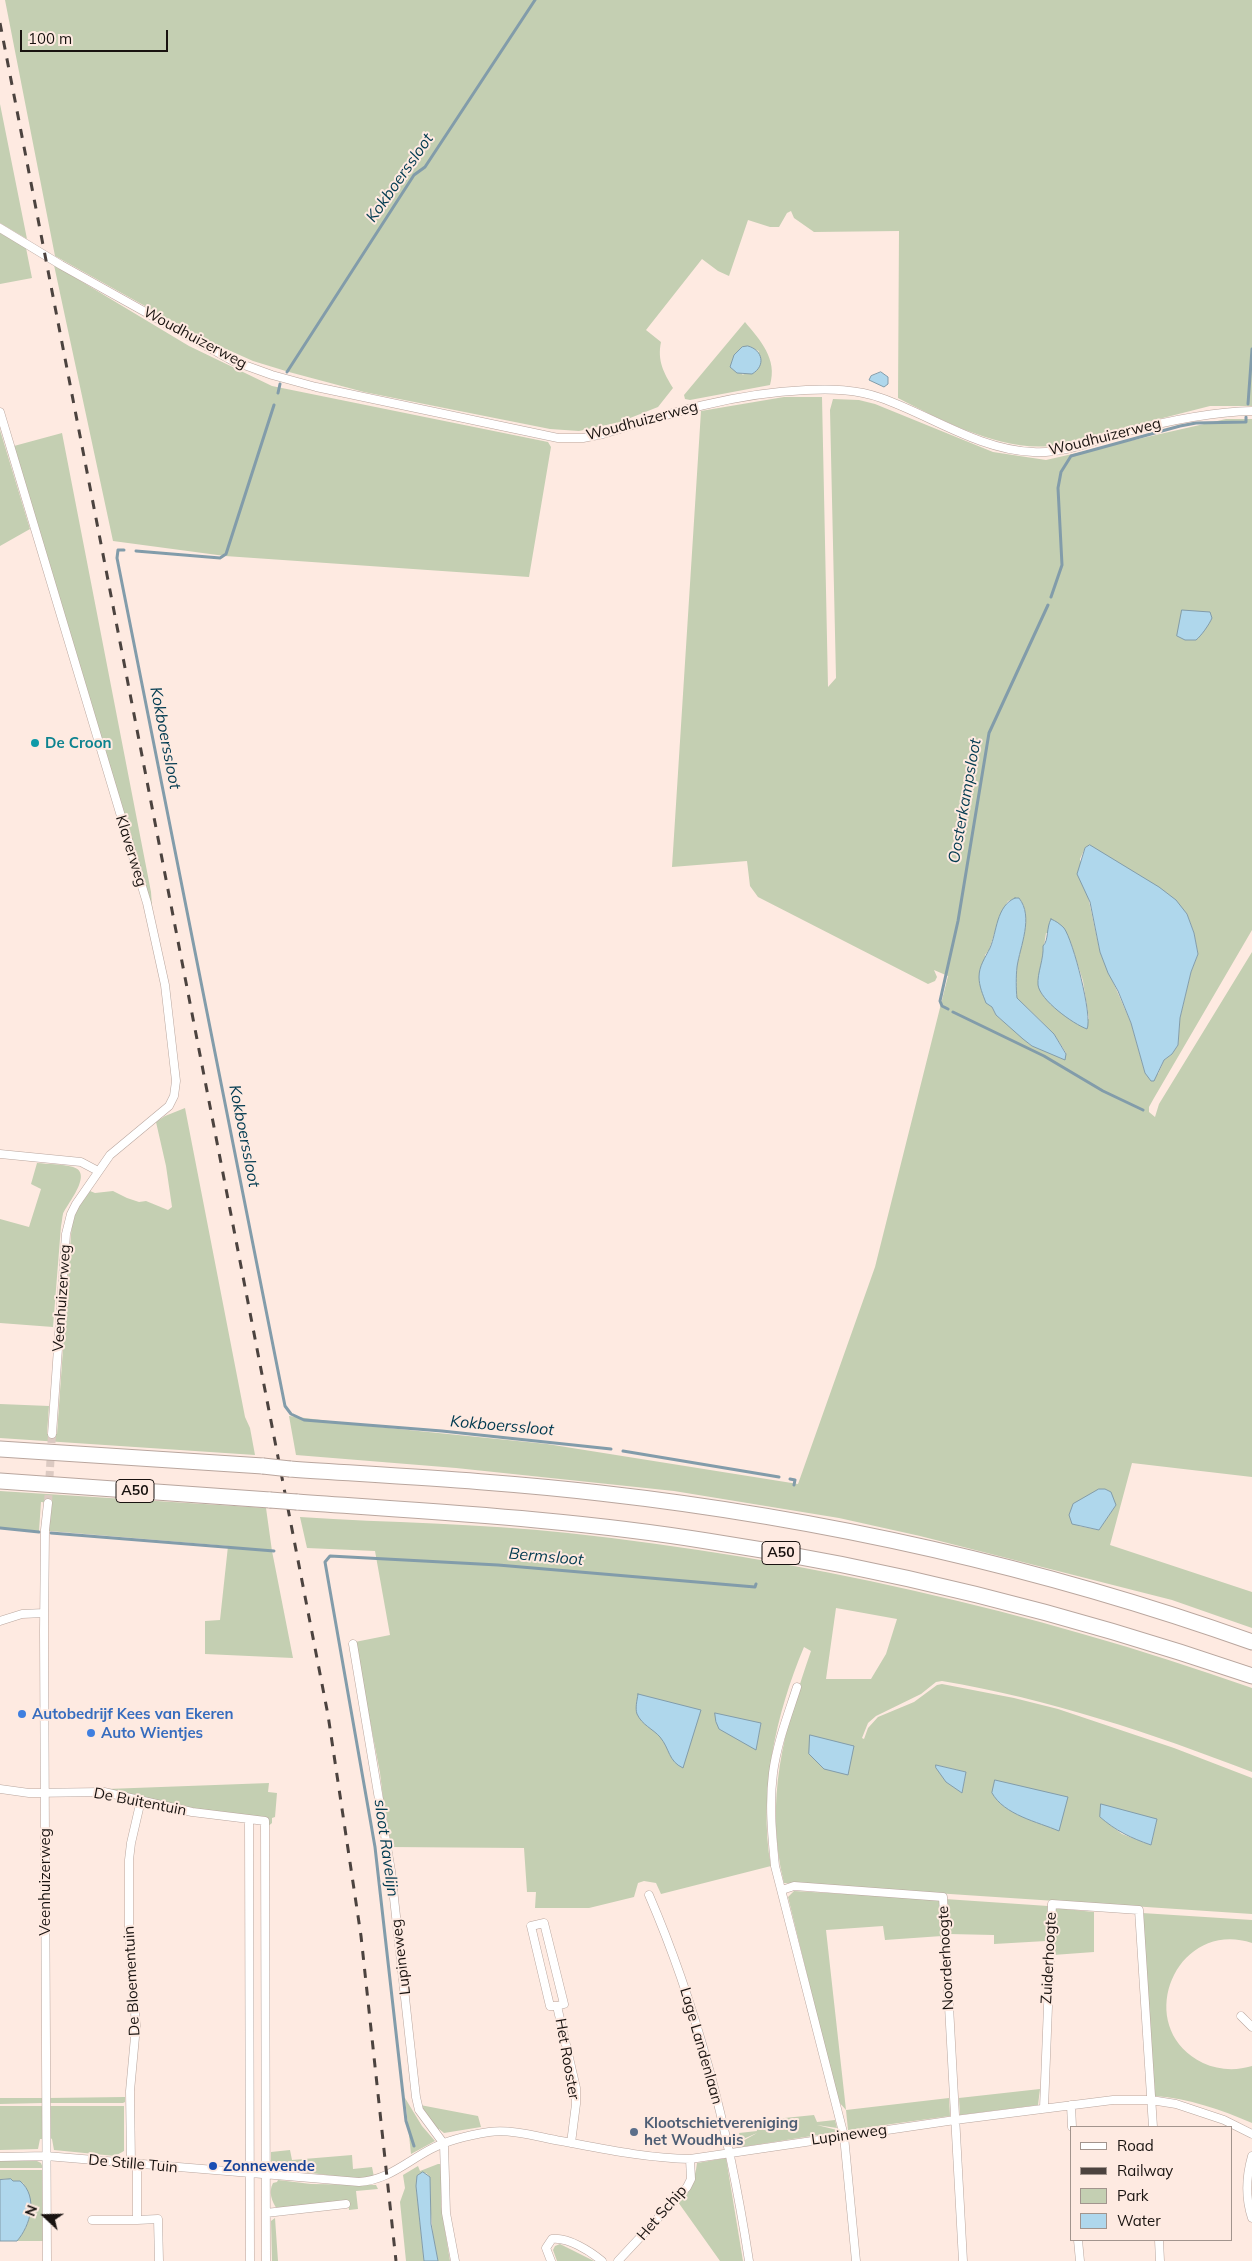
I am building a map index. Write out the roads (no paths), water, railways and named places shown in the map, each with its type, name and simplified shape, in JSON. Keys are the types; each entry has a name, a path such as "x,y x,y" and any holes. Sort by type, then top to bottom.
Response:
{"highway":[{"name":"A50","path":"0,1449 263,1466 598,1492 802,1523 1011,1568 1199,1623 1252,1642"},
{"name":"A50","path":"0,1481 569,1523 704,1540 840,1563 1046,1612 1117,1632 1252,1676"}],"street":[{"name":"Woudhuizerweg","path":"0,228 233,361 272,375 316,387 558,438 583,438 603,434 725,399 789,390 834,388 864,393 890,401 979,439 1011,449 1033,452 1060,450 1173,420 1252,410"},
{"name":"Klaverweg","path":"0,412 147,902 165,985 176,1081 172,1102 166,1110 110,1155 98,1171"},
{"path":"0,1154 81,1162 98,1171"},
{"name":"Veenhuizerweg","path":"52,1434 68,1225 76,1204 98,1171"},
{"name":"Veenhuizerweg","path":"47,2261 44,1613 48,1503"},
{"path":"0,1621 22,1614 44,1613"},
{"name":"Lupineweg","path":"353,1644 391,1871 416,2097 419,2110 444,2144"},
{"path":"797,1687 778,1748 772,1792 771,1820 775,1866 844,2136 856,2261"},
{"name":"De Buitentuin","path":"0,1789 44,1793 104,1792 192,1812 249,1819"},
{"name":"De Bloementuin","path":"137,2220 130,2091 136,2026 129,1930 129,1860 141,1800"},
{"path":"250,2261 249,1819 265,1821 266,2261"},
{"name":"Noorderhoogte","path":"782,1890 794,1886 943,1897 955,2120"},
{"name":"Lage Landenlaan","path":"649,1895 674,1952 706,2061 730,2152 749,2261"},
{"name":"Zuiderhoogte","path":"1044,2108 1052,1904 1139,1910 1151,2100"},
{"name":"Het Rooster","path":"544,1923 564,2004 557,2006 550,2006 531,1926 544,1923"},
{"name":"Het Rooster","path":"557,2006 576,2088 571,2143"},
{"path":"1241,2016 1252,2027"},
{"name":"Lupineweg","path":"266,2175 371,2181 387,2176 431,2149 468,2136 492,2132 516,2132 646,2157 690,2159 955,2120 1113,2100 1151,2100 1176,2104 1224,2120 1252,2134"},
{"path":"1151,2100 1153,2126"},
{"path":"1071,2105 1072,2126"},
{"path":"955,2120 963,2261"},
{"path":"444,2144 446,2213 455,2261"},
{"name":"De Stille Tuin","path":"0,2157 46,2156 266,2175"},
{"path":"1252,2156 1248,2170 1246,2196 1252,2218"},
{"name":"Het Schip","path":"618,2261 683,2192 691,2179 690,2159"},
{"path":"266,2213 346,2204"},
{"path":"92,2220 158,2220 159,2261"},
{"path":"551,2261 546,2248 552,2239 557,2238 584,2249 602,2261"},
{"path":"1078,2241 1080,2261"},
{"path":"1159,2241 1160,2261"}],"water":[{"path":"748,346 757,351 761,358 761,363 752,374 737,373 730,367 734,355 742,347"},
{"path":"881,372 888,377 888,384 884,387 869,380 871,376"},
{"path":"1182,610 1210,612 1211,621 1196,640 1185,640 1177,636"},
{"path":"1090,845 1159,887 1176,900 1187,914 1194,933 1198,954 1191,972 1180,1018 1178,1045 1172,1054 1164,1060 1154,1081 1151,1081 1145,1073 1131,1023 1100,952 1090,902 1077,874 1085,848"},
{"path":"1015,898 1019,898 1023,906 1026,923 1017,967 1017,998 1054,1034 1066,1054 1065,1060 1032,1046 1023,1039 996,1015 992,1007 986,1003 981,990 979,973 990,948 998,920 1004,907"},
{"path":"1051,919 1064,928 1072,947 1085,995 1087,1029 1066,1017 1051,1004 1040,991 1038,985 1043,946"},
{"path":"1099,1489 1111,1492 1116,1505 1099,1530 1072,1524 1069,1515 1073,1504"},
{"path":"638,1694 701,1710 683,1768 674,1762 660,1737 639,1718 636,1709"},
{"path":"715,1713 761,1723 756,1750 719,1729"},
{"path":"810,1735 854,1746 848,1775 824,1769 809,1754"},
{"path":"936,1765 966,1772 962,1793 946,1782 936,1768"},
{"path":"995,1780 1068,1797 1059,1831 1022,1817 997,1801 992,1793"},
{"path":"1101,1804 1157,1819 1151,1845 1124,1834 1106,1822 1100,1817"},
{"path":"423,2172 430,2177 431,2224 438,2261 424,2261 416,2186 417,2176"},
{"path":"11,2179 13,2181 20,2181 26,2188 31,2203 29,2220 17,2241 0,2241 0,2180"}],"waterway":[{"name":"Kokboerssloot","path":"287,372 414,175 425,167 535,0"},
{"name":"Oosterkampsloot","path":"1248,404 1252,349"},
{"name":"Kokboerssloot","path":"278,393 280,384"},
{"name":"Kokboerssloot","path":"136,551 220,558 226,554 274,405"},
{"name":"Oosterkampsloot","path":"1051,597 1062,565 1058,488 1061,472 1071,456 1180,426 1196,423 1246,422 1246,417"},
{"name":"Kokboerssloot","path":"124,550 118,550 117,558 285,1406 291,1414 304,1420 442,1431 611,1449"},
{"name":"Oosterkampsloot","path":"948,1009 942,1006 940,1001 958,921 989,733 1048,605"},
{"name":"Oosterkampsloot","path":"953,1012 1044,1056 1103,1091 1143,1110"},
{"name":"Kokboerssloot","path":"623,1451 779,1477"},
{"name":"Kokboerssloot","path":"790,1479 795,1480 794,1485"},
{"path":"0,1528 39,1532"},
{"path":"51,1533 274,1551"},
{"name":"sloot Ravelijn","path":"414,2146 406,2121 375,1847 325,1562 330,1556 498,1565 755,1587 756,1584"}],"tunnel":[{"path":"48,1503 52,1434"}],"railway":[{"path":"0,23 328,1715 361,1936 396,2261"}],"place":[{"name":"De Croon","path":"35,743"},
{"name":"Autobedrijf Kees van Ekeren","path":"22,1714"},
{"name":"Auto Wientjes","path":"91,1733"},
{"name":"Klootschietvereniging het Woudhuis","path":"634,2132"},
{"name":"Zonnewende","path":"213,2166"}],"water label":[{"name":"Bermsloot","path":"546,1557"}]}
